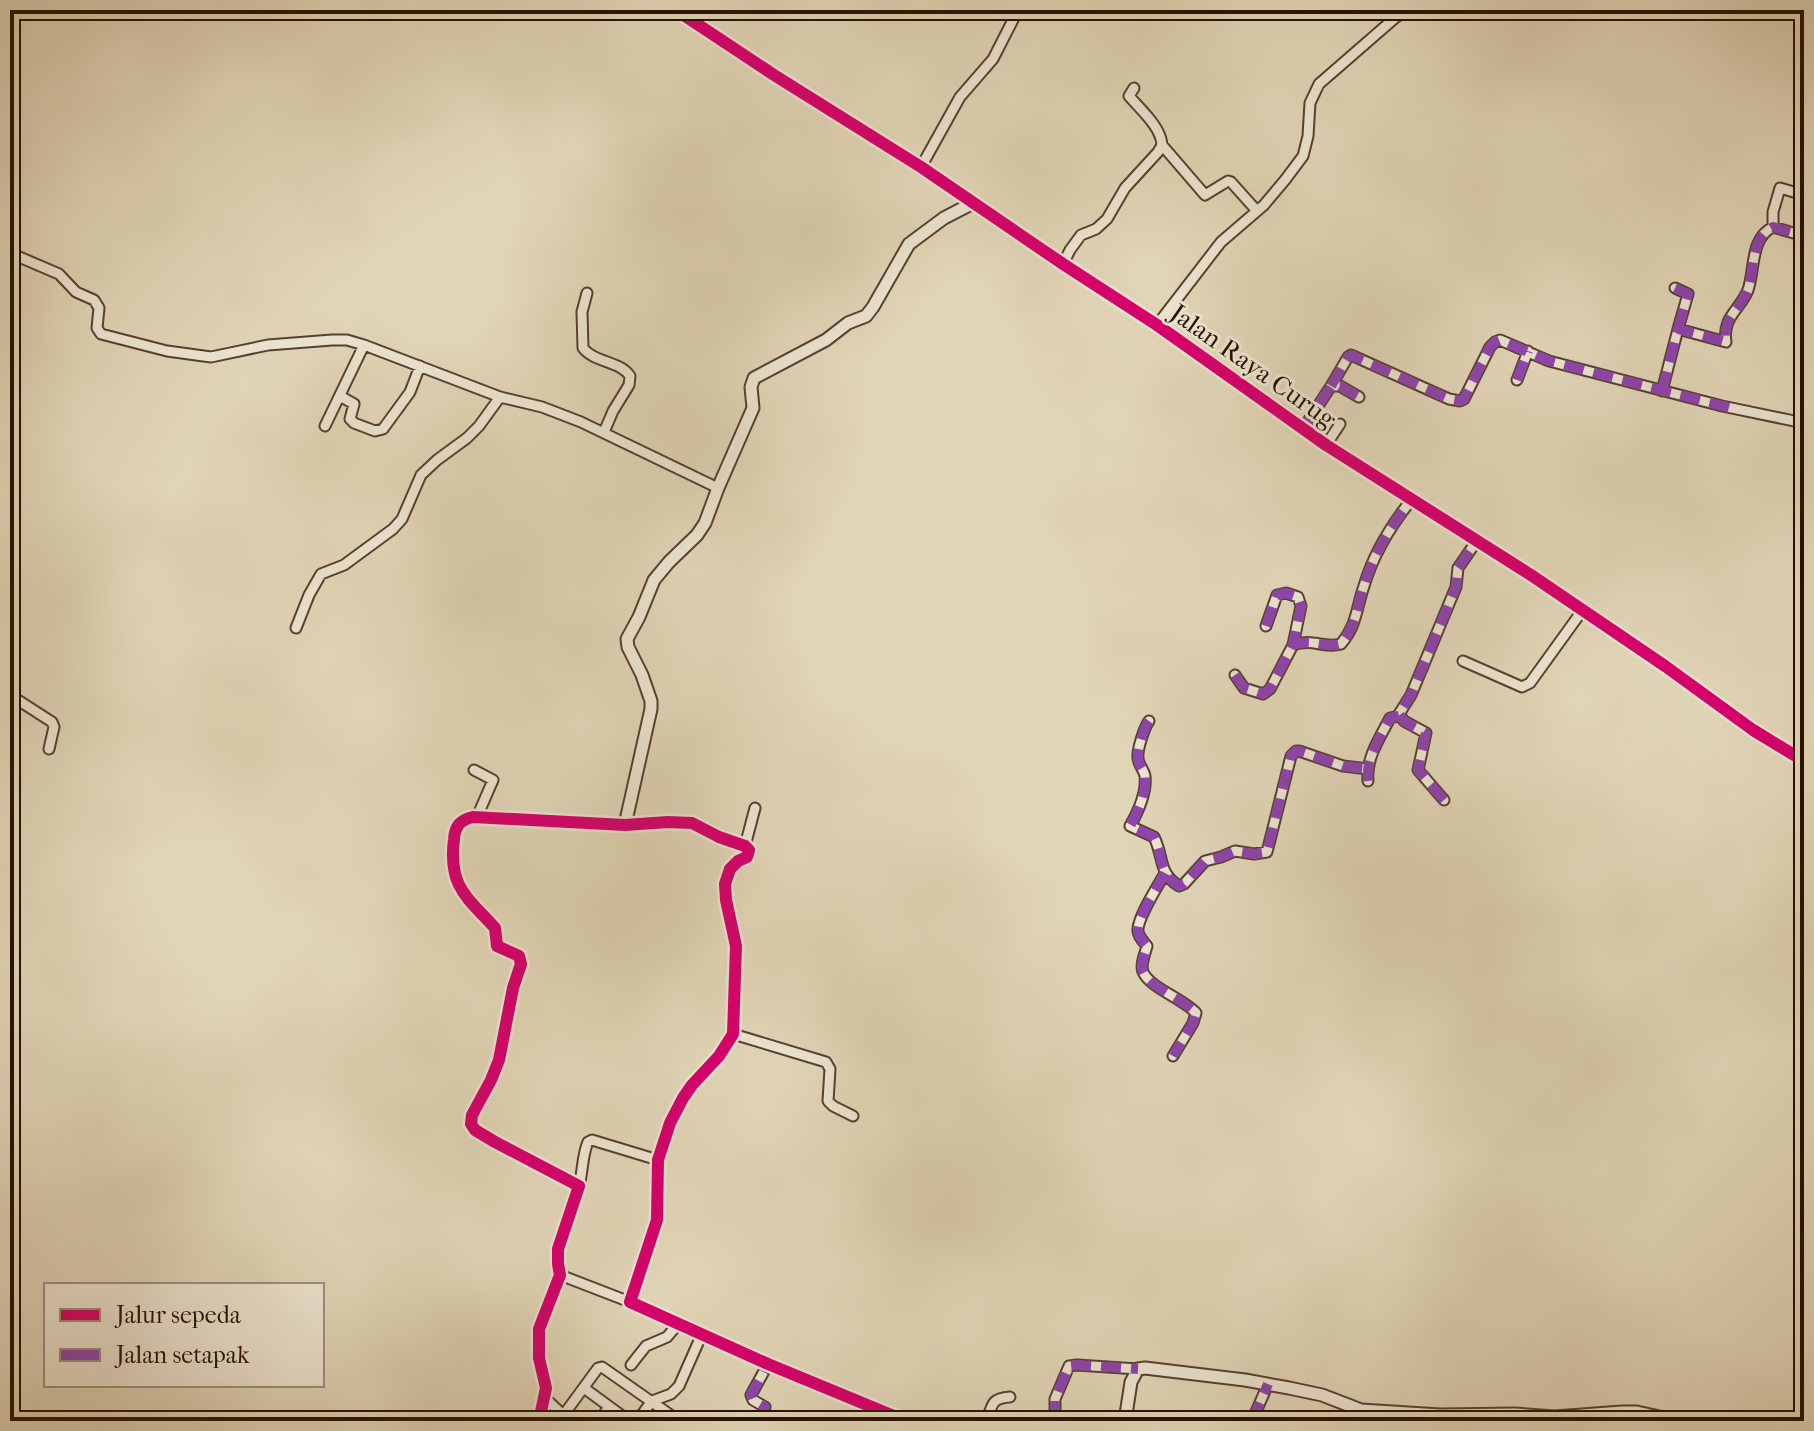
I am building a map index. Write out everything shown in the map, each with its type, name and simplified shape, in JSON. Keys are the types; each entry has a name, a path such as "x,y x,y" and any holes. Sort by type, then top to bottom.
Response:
{"street":[{"name":"Jalan Raya Curug","path":"676,10 921,167 1157,325 1326,445 1531,575 1753,730 1804,761"},
{"path":"921,167 960,97 993,59 1018,10"},
{"path":"1065,10 1071,10"},
{"path":"1157,325 1221,242 1257,211 1303,156 1310,103 1319,84 1396,14 1409,10"},
{"path":"1134,88 1129,96 1157,129 1162,145 1205,195 1228,181 1257,211"},
{"path":"1063,264 1081,235 1096,229 1107,219 1125,188 1162,145"},
{"path":"1773,227 1779,189 1804,195"},
{"path":"625,825 651,709 651,701 627,639 654,580 702,528 708,517 753,408 751,387 754,378 826,340 848,323 866,316 909,244 944,218 973,203"},
{"path":"1678,329 1726,342 1728,322 1746,294 1757,248 1765,232 1773,227 1804,236"},
{"path":"10,253 59,274 76,292 94,300 99,308 96,325 101,334 167,351 211,357 268,345 347,340 500,397 542,407 604,432 718,488"},
{"path":"1662,391 1688,294 1675,288"},
{"path":"587,293 582,312 585,351 626,370 630,376 629,385 604,432"},
{"path":"1303,429 1351,355 1449,399 1460,401 1464,399 1486,354 1500,340 1549,361 1734,409 1804,423"},
{"path":"325,426 364,345"},
{"path":"1517,380 1528,351"},
{"path":"340,396 354,404 350,419 354,423 375,431 383,429 410,392 420,366"},
{"path":"1331,386 1340,386 1359,397"},
{"path":"296,628 323,571 344,565 393,529 402,519 421,475 473,432 500,397"},
{"path":"1326,445 1340,424"},
{"path":"1293,645 1306,641 1338,646 1344,641 1355,622 1372,566 1387,536 1412,499"},
{"path":"1368,781 1373,750 1390,718 1399,716 1411,695 1456,587 1458,568 1476,542"},
{"path":"1235,675 1244,688 1266,694 1293,645 1301,606 1298,597 1286,593 1277,595 1266,626"},
{"path":"1463,661 1526,687 1582,611"},
{"path":"10,695 52,722 54,727 49,749"},
{"path":"1399,716 1426,733 1418,770 1444,800"},
{"path":"1149,721 1144,729 1138,757 1145,774 1144,788 1130,826 1154,837 1165,873 1181,886 1205,861 1235,851 1254,854 1267,852 1291,756 1296,751 1343,766 1368,769"},
{"path":"474,770 493,780 477,817"},
{"path":"745,846 755,808"},
{"path":"579,1186 495,1142 471,1124 472,1115 499,1060 513,988 521,964 519,956 497,946 495,928 463,893 454,875 453,848 457,827 463,820 477,817 625,825 692,823 749,850 730,869 725,884 736,946 733,1034 719,1056 692,1085 670,1123 658,1160 657,1220 630,1302"},
{"path":"1165,873 1147,906 1138,934 1147,946 1142,967 1144,974 1196,1013 1173,1056"},
{"path":"733,1034 826,1062 830,1069 828,1101 853,1116"},
{"path":"539,1421 545,1398 545,1381 539,1358 539,1329 560,1275 558,1249 579,1186 585,1148 592,1140 658,1160"},
{"path":"560,1275 906,1421"},
{"path":"631,1365 646,1346 667,1337 678,1324"},
{"path":"637,1421 652,1401 671,1394 679,1386 702,1334"},
{"path":"761,1421 765,1407 753,1400 751,1395 768,1364"},
{"path":"1055,1421 1055,1399 1069,1366 1077,1365 1153,1369 1268,1384 1322,1395 1361,1410 1440,1415 1515,1414 1672,1420"},
{"path":"545,1398 564,1413 598,1368 602,1367 679,1421"},
{"path":"1125,1421 1131,1382 1138,1369"},
{"path":"1252,1421 1268,1384"},
{"path":"584,1388 629,1421"},
{"path":"1799,1421 1802,1396"},
{"path":"987,1421 994,1401 1010,1397"},
{"path":"599,1421 609,1407"}],"marked path":[{"path":"1396,17 1409,10"},
{"path":"1662,391 1678,329 1726,342 1729,320 1748,290 1757,246 1766,232 1773,227 1804,236"},
{"path":"1675,288 1688,294 1678,329"},
{"path":"1331,386 1351,355 1449,399 1460,401 1464,399 1490,347 1500,340 1549,361 1734,409"},
{"path":"1517,380 1528,351"},
{"path":"1303,429 1331,386 1340,386 1359,397"},
{"path":"1235,675 1244,688 1263,694 1270,689 1293,645 1341,644 1353,623 1378,551 1412,499"},
{"path":"1444,800 1418,770 1426,733 1404,721 1399,714 1411,695 1456,587 1458,568 1476,542"},
{"path":"1266,626 1277,595 1286,593 1298,597 1301,606 1293,645"},
{"path":"1368,781 1369,764 1378,740 1390,718 1399,716"},
{"path":"1149,721 1138,754 1145,776 1145,789 1130,826 1154,837 1164,870 1179,886 1205,861 1235,851 1254,854 1267,852 1291,756 1296,751 1343,766 1368,769"},
{"path":"1165,873 1145,909 1138,931 1147,946 1142,966 1147,978 1196,1013 1173,1056"},
{"path":"761,1421 765,1407 753,1400 751,1395 768,1364"},
{"path":"1055,1421 1055,1399 1069,1366 1138,1369"},
{"path":"1252,1421 1268,1384"}],"cycle path":[{"path":"676,10 921,167 1157,325 1326,445 1531,575 1753,730 1804,761"},
{"path":"539,1421 546,1388 539,1358 539,1329 560,1275 558,1249 579,1186 495,1142 471,1124 472,1115 499,1060 513,988 521,964 519,956 497,946 495,928 468,899 457,880 453,855 456,830 459,824 473,817 625,825 692,823 749,850 747,857 730,869 725,884 736,946 733,1034 719,1056 692,1085 670,1123 658,1160 657,1220 630,1302 906,1421"}]}
